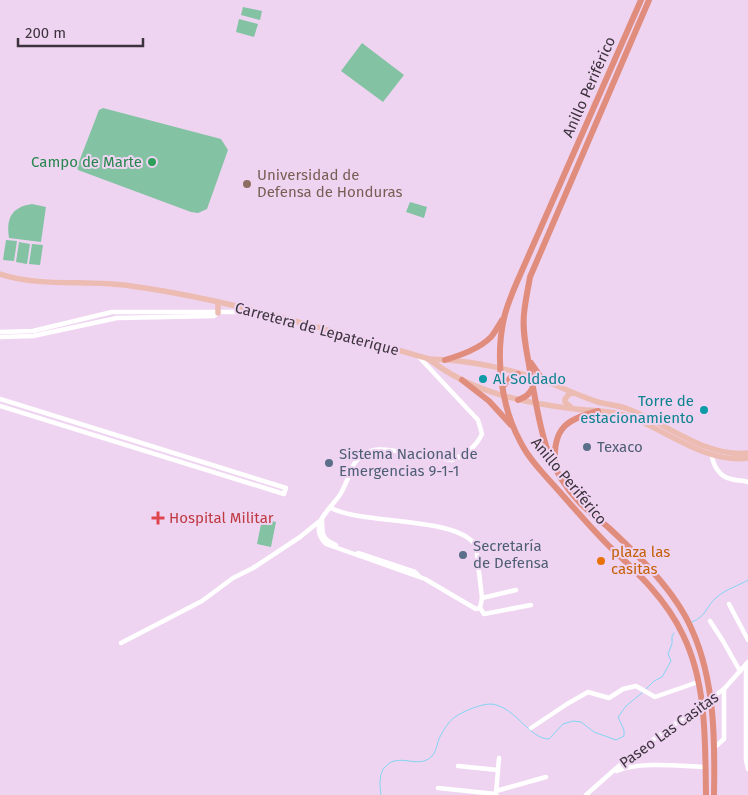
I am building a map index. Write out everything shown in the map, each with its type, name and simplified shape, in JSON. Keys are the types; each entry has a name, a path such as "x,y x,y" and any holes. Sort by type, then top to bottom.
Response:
{"highway":[{"name":"Anillo Periférico","path":"641,0 532,245 504,317 500,344 500,368 513,428 531,459 600,536 651,587 666,606 684,636 698,682 703,710 706,795"},
{"name":"Anillo Periférico","path":"649,0 530,277 524,316 525,339 544,441 559,478 581,504 628,546 675,599 692,630 710,696 715,747 714,795"},
{"path":"445,360 477,347 491,337 504,317"},
{"path":"528,356 536,372 548,382"},
{"path":"503,386 512,376 518,374"},
{"path":"462,380 489,401 513,428"},
{"path":"518,400 530,393 533,387"},
{"path":"555,469 554,452 564,427 577,416 598,411"}],"main road":[{"name":"Carretera de Lepaterique","path":"0,274 28,281 130,285 264,312 419,357 500,368 548,382 599,402 628,409 712,449 732,454 748,452"},
{"path":"218,303 218,313"},
{"name":"Carretera de Lepaterique","path":"429,359 438,367 462,380 505,397 627,416 712,455 731,459 748,458"},
{"path":"573,393 569,394 565,399 565,402 573,408"}],"street":[{"path":"0,332 33,331 112,312 264,312"},
{"path":"0,337 33,336 117,318 214,316 218,313"},
{"path":"419,357 478,420 482,434 480,439 468,451 452,460 387,448 370,451 357,459 340,494 322,519 319,526 320,533 322,540 326,544 420,577 476,609 480,608"},
{"path":"0,399 286,488 284,494 0,406"},
{"path":"712,455 715,468 726,477 748,482"},
{"path":"330,508 345,514 424,525 464,534 476,546 482,598 481,612 484,614 531,605"},
{"path":"121,643 202,601 233,578 253,568 300,538 322,519"},
{"path":"482,598 516,590"},
{"path":"728,604 748,640"},
{"path":"710,621 740,672"},
{"path":"747,663 746,760 748,769"},
{"name":"Paseo Las Casitas","path":"586,795 630,756 723,690 747,663"},
{"path":"531,728 588,692 609,698 628,688 639,687 655,697 698,682"},
{"path":"715,747 724,739 723,690"},
{"path":"630,756 632,761 638,765"},
{"path":"496,794 499,758"},
{"path":"611,773 625,767 638,765 706,767"},
{"path":"458,766 498,770"},
{"path":"438,788 496,794 546,777"}],"green space":[{"path":"243,7 262,11 260,20 241,15"},
{"path":"239,19 258,24 254,37 236,32"},
{"path":"362,43 404,75 383,102 341,71"},
{"name":"Campo de Marte","path":"103,108 221,139 228,150 207,209 198,213 191,212 78,170 77,167 99,110"},
{"path":"410,202 427,207 424,218 406,212"},
{"path":"32,204 46,207 41,242 9,238 8,225 12,215 19,208"},
{"path":"6,240 17,241 14,261 3,260"},
{"path":"19,242 30,244 27,264 16,262"},
{"path":"32,244 43,245 40,265 29,264"},
{"path":"262,519 276,522 271,547 257,544"}],"waterway":[{"path":"692,622 701,617 721,594 748,580"},
{"path":"646,689 654,681 662,677 671,661 668,654 674,633"},
{"path":"381,795 381,776 386,766 391,762 397,761 421,762 427,760 434,754 440,737 449,723 455,717 472,708 487,704 500,706 542,738 549,739 563,724 573,721 581,722 594,732 616,740 624,736 624,730 618,717 626,706 643,692"}],"place":[{"name":"Campo de Marte","path":"152,162"},
{"name":"Universidad de Defensa de Honduras","path":"247,184"},
{"name":"Al Soldado","path":"483,379"},
{"name":"Torre de estacionamiento","path":"704,410"},
{"name":"Texaco","path":"587,447"},
{"name":"Sistema Nacional de Emergencias 9-1-1","path":"329,463"},
{"name":"Hospital Militar","path":"158,518"},
{"name":"Secretaría de Defensa","path":"463,555"},
{"name":"plaza las casitas","path":"601,561"}]}
